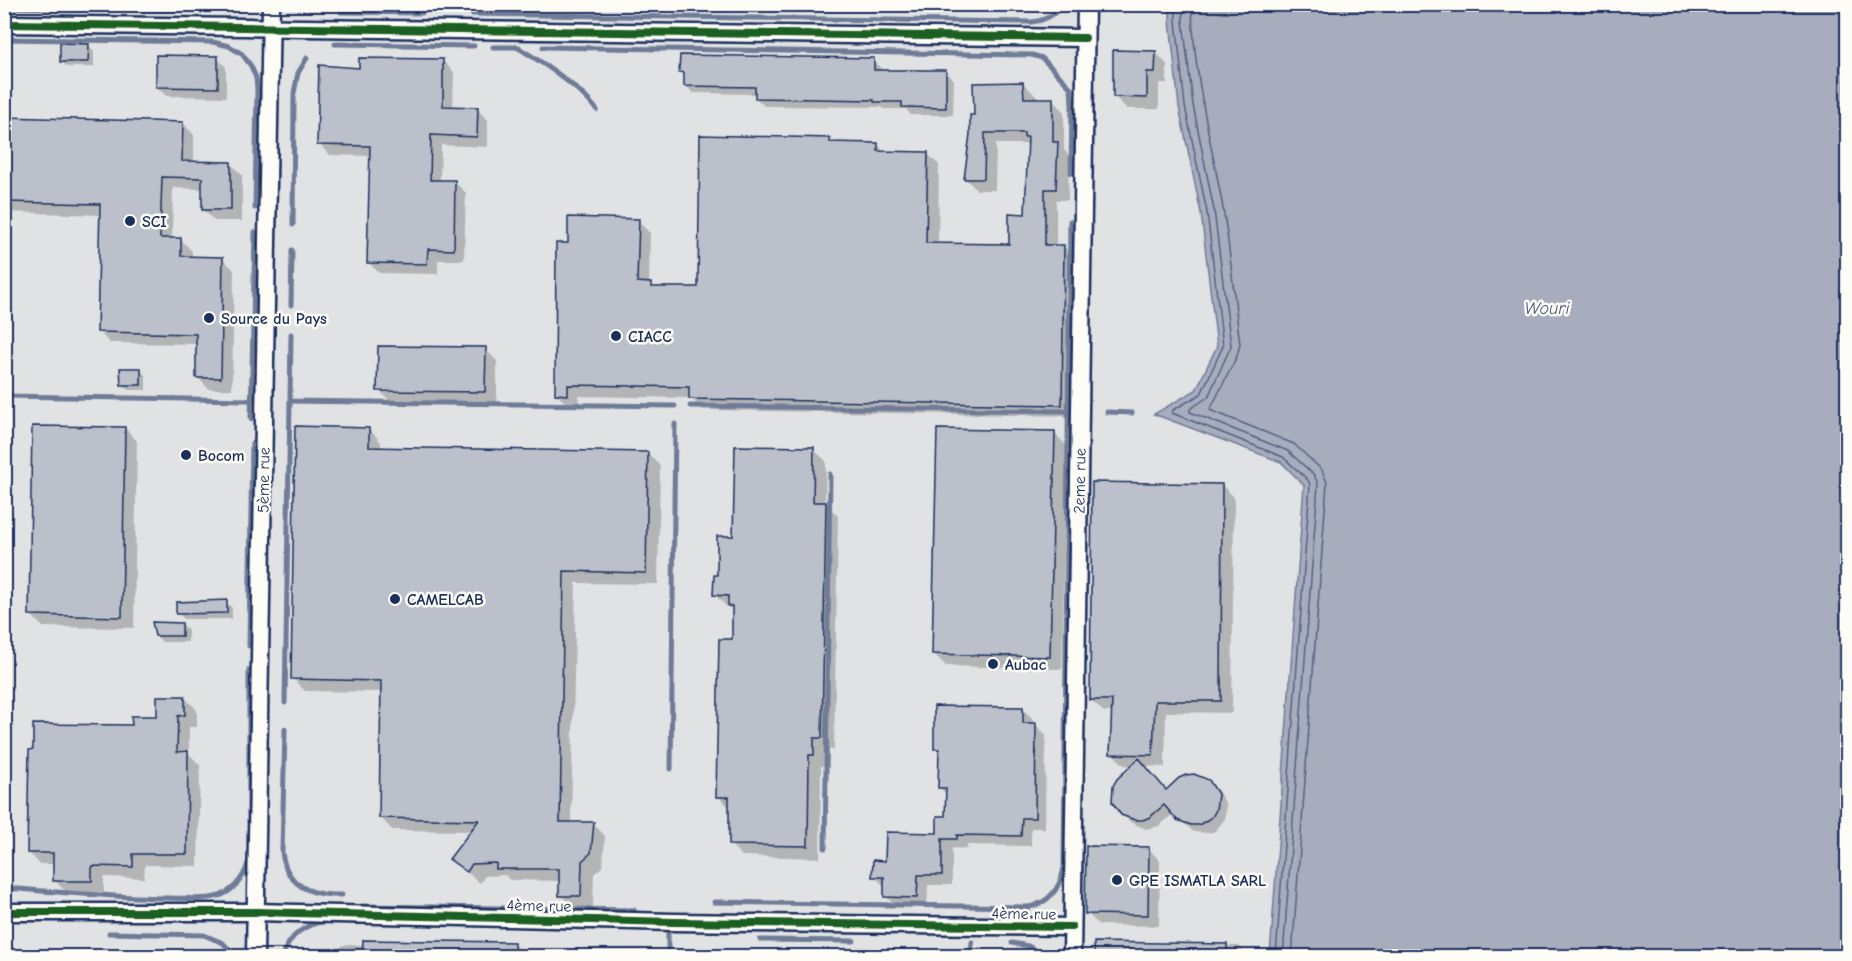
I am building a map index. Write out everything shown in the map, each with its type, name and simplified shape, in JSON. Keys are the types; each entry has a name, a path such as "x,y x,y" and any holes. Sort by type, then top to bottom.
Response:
{"street":[{"name":"5ème rue","path":"255,957 271,4"},
{"name":"2eme rue","path":"1072,957 1086,4"},
{"path":"4,24 1085,38"},
{"name":"4ème rue","path":"4,912 255,912 674,922 1072,927"}],"shaded area":[{"path":"5,5 1170,5 1179,107 1201,213 1217,346 1196,390 1154,414 1281,462 1304,485 1270,956 5,956"}],"water":[{"name":"Wouri","path":"1170,5 1847,5 1847,956 1270,956 1304,485 1281,462 1154,414 1196,390 1217,346 1201,213 1179,107"}],"building":[{"path":"60,43 89,44 88,62 60,62"},
{"path":"1113,50 1156,51 1155,72 1147,72 1147,98 1113,97"},
{"path":"156,55 218,56 218,88 156,87"},
{"path":"680,55 874,58 874,70 946,70 946,108 902,107 902,102 874,102 874,100 755,98 755,87 684,86 684,73 679,72"},
{"path":"359,58 443,59 443,106 478,107 477,137 431,135 430,180 455,180 454,250 428,249 427,264 367,263 370,146 317,145 319,65 359,68"},
{"path":"1023,82 1024,98 1053,98 1053,142 1058,142 1056,189 1045,189 1045,245 1064,245 1062,405 689,399 689,387 568,385 568,395 555,394 556,243 568,243 568,217 639,219 637,282 651,283 651,287 698,287 700,135 830,138 830,142 878,143 878,151 928,152 926,243 1009,244 1009,213 1025,214 1028,137 1024,137 1024,133 985,133 984,179 964,179 970,115 974,115 973,83"},
{"name":"SCI","path":"4,117 183,122 182,161 231,162 231,210 202,210 202,178 162,177 160,238 181,238 181,256 223,257 221,378 196,378 196,334 97,332 100,204 4,202"},
{"path":"378,346 486,347 485,392 377,391"},
{"path":"120,368 141,368 141,385 121,385"},
{"path":"32,426 125,427 122,617 29,615"},
{"path":"295,426 369,428 369,447 648,452 646,573 564,571 560,822 594,822 591,853 582,861 581,896 559,896 559,869 496,869 496,863 472,864 467,872 449,859 479,820 379,818 381,681 291,679"},
{"path":"937,429 1055,431 1050,657 932,654"},
{"path":"735,446 814,447 813,502 826,502 822,738 814,738 814,755 809,755 808,846 729,845 729,797 716,797 719,639 732,639 732,606 728,606 728,596 713,595 714,575 717,575 717,536 733,536"},
{"path":"1092,482 1222,484 1221,701 1155,701 1153,755 1110,754 1112,700 1090,700"},
{"path":"227,600 227,613 176,614 176,602"},
{"path":"152,622 182,623 182,636 155,636"},
{"path":"157,696 185,696 185,715 178,716 177,752 188,751 187,854 133,854 133,867 92,866 92,881 53,881 53,853 27,853 29,750 33,749 33,724 132,725 131,716 157,716"},
{"path":"934,706 1023,707 1023,723 1036,723 1035,818 1022,818 1021,836 957,835 957,839 942,839 942,875 918,875 917,898 884,897 884,877 872,877 873,860 885,861 886,832 937,833 937,816 945,816 946,788 938,788 939,749 934,749"},
{"path":"1139,758 1166,790 1186,775 1194,774 1209,780 1218,794 1216,810 1212,817 1199,825 1191,825 1177,820 1164,805 1143,820 1121,815 1112,802 1113,786 1117,779"},
{"name":"GPE ISMATLA SARL","path":"1086,846 1149,847 1148,915 1085,914"},
{"path":"363,940 514,942 514,957 362,957"},
{"path":"1094,942 1227,944 1227,957 1094,957"}],"waterway":[{"path":"472,14 1031,22 1049,17 1064,4"},
{"path":"4,7 213,10"},
{"path":"341,12 422,13"},
{"path":"4,39 213,42 229,46 242,54 256,78 255,208"},
{"path":"335,44 474,46"},
{"path":"493,47 519,47"},
{"path":"517,47 570,83 597,110"},
{"path":"543,47 1032,55 1042,58 1071,88 1071,173"},
{"path":"294,93 298,73 307,58"},
{"path":"293,225 294,97"},
{"path":"714,902 1029,907 1048,898 1060,882 1064,868 1070,221"},
{"path":"251,419 255,232"},
{"path":"291,305 292,250"},
{"path":"291,334 290,401 675,406"},
{"path":"4,396 251,400"},
{"path":"285,703 290,401"},
{"path":"690,406 1067,411"},
{"path":"1107,412 1132,413"},
{"path":"671,769 675,424"},
{"path":"249,646 252,443"},
{"path":"825,848 830,474"},
{"path":"249,670 249,821"},
{"path":"285,729 282,852 284,864 295,881 302,887 310,891 342,895"},
{"path":"4,888 126,897 209,898 222,895 236,884 246,870 249,859"},
{"path":"362,906 634,910"},
{"path":"283,956 289,942 300,931 313,924 328,921"},
{"path":"667,926 668,956"},
{"path":"109,933 204,935 223,943 236,956"},
{"path":"760,940 854,941"},
{"path":"971,956 972,942"},
{"path":"1012,943 1028,946 1045,956"},
{"path":"103,951 103,956"}],"railway":[{"path":"465,4 490,4"}],"cycle path":[{"path":"4,24 1085,38"},
{"path":"4,912 255,912 674,922 1072,927"}],"place":[{"name":"SCI","path":"130,221"},
{"name":"Source du Pays","path":"209,318"},
{"name":"CIACC","path":"616,336"},
{"name":"Bocom","path":"186,455"},
{"name":"CAMELCAB","path":"395,599"},
{"name":"Aubac","path":"993,664"},
{"name":"GPE ISMATLA SARL","path":"1117,880"}]}
